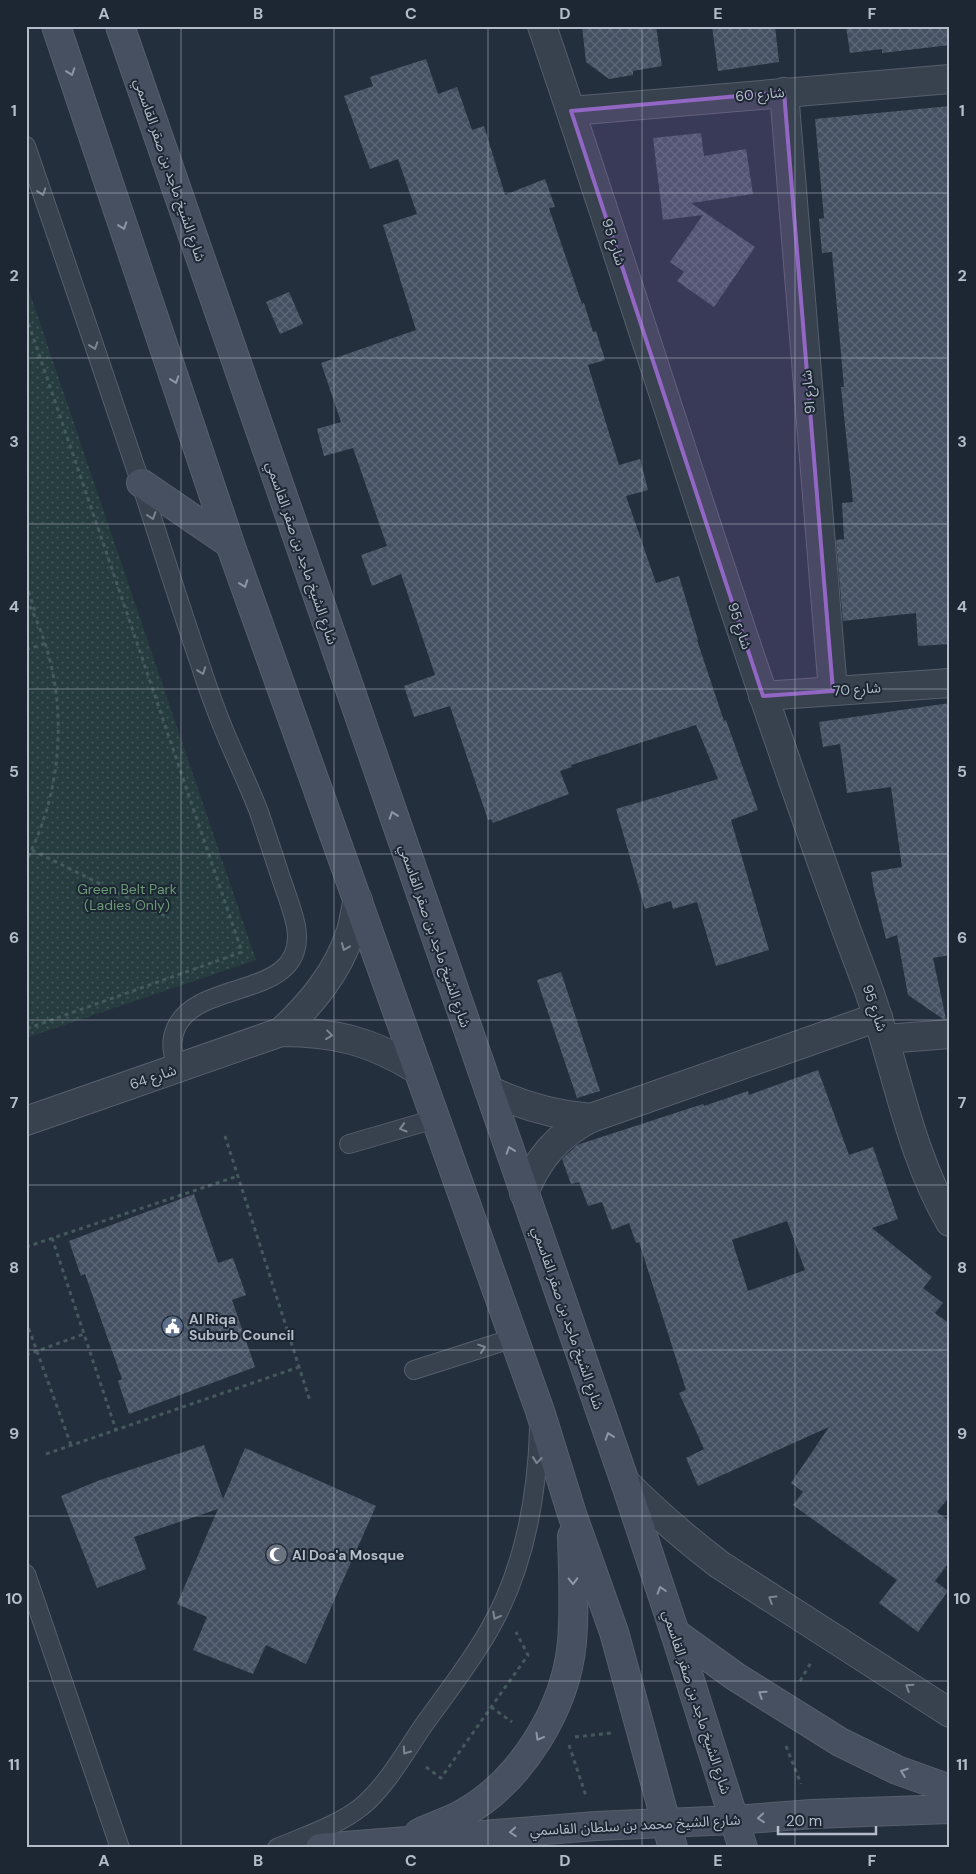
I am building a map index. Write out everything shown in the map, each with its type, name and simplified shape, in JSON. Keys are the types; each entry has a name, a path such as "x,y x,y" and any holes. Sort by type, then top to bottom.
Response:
{"main road":[{"path":"56,26 230,544 540,1411 572,1514 614,1632 670,1835"},
{"name":"شارع الشيخ ماجد بن صقر القاسمي","path":"120,26 625,1482 743,1848"},
{"path":"141,483 230,544"},
{"path":"400,1841 465,1812 493,1792 517,1768 538,1740 554,1710 566,1677 572,1643 572,1514"},
{"path":"675,1633 736,1677 840,1742 897,1770 950,1789"},
{"name":"شارع الشيخ محمد بن سلطان القاسمي","path":"320,1848 596,1826 670,1835 734,1820 812,1814 950,1809"}],"street":[{"name":"شارع 95","path":"542,26 763,696 882,1028 895,1082 911,1132 923,1164 950,1222"},
{"name":"شارع 60","path":"570,110 950,79"},
{"name":"شارع 91","path":"784,92 833,691"},
{"name":"شارع 70","path":"763,696 950,683"},
{"name":"شارع 64","path":"281,1032 323,987 339,960 351,931 358,900"},
{"path":"524,1193 539,1162 549,1148 568,1131 590,1118 882,1028 950,1034"},
{"name":"شارع 64","path":"26,1121 281,1032 310,1032 338,1036 366,1044 393,1055 418,1070"},
{"path":"489,1090 513,1102 538,1110 564,1116 590,1118"},
{"path":"625,1482 673,1528 720,1565 950,1714"}],"lane":[{"path":"26,146 212,697 259,813 297,934 293,955 280,972 261,982 198,1004 187,1011 174,1033 172,1046 178,1068"},
{"path":"349,1144 435,1119"},
{"path":"414,1370 514,1338"},
{"path":"276,1848 340,1822 363,1806 387,1778 488,1632 502,1605 522,1550 539,1448 540,1411"},
{"path":"26,1574 120,1848"}],"path":[{"path":"26,316 242,952 26,1029"},
{"path":"26,584 46,643 54,678 58,713 58,747 54,782 45,817 26,861"},
{"path":"26,599 46,643"},
{"path":"26,650 46,643"},
{"path":"32,850 169,918"},
{"path":"225,1136 310,1401"},
{"path":"26,1247 238,1176"},
{"path":"52,1238 116,1430"},
{"path":"26,1322 71,1445"},
{"path":"26,1355 84,1334"},
{"path":"46,1454 299,1367"},
{"path":"405,1752 441,1778 528,1655 502,1605"},
{"path":"567,1738 596,1826"},
{"path":"786,1744 812,1814"}],"highlighted area":[{"path":"784,92 833,691 763,696 571,111"}],"green space":[{"name":"Green Belt Park (Ladies Only)","path":"26,282 256,960 26,1038"}],"building":[{"path":"582,26 656,26 662,66 633,71 633,75 609,79 586,62"},
{"path":"712,26 775,26 779,62 718,71"},
{"path":"846,26 950,26 950,45 882,53 882,49 850,53"},
{"path":"426,59 438,94 457,87 472,130 484,126 505,195 545,179 555,207 549,208 582,304 584,303 593,332 596,331 605,360 588,365 619,465 640,459 648,490 626,496 656,583 679,576 697,640 724,721 726,720 758,810 731,820 769,950 716,966 697,902 673,909 671,901 645,909 616,809 718,779 696,725 571,765 572,767 560,771 569,794 493,823 491,819 488,820 450,706 414,717 404,686 435,675 401,574 372,586 361,555 387,546 353,448 324,456 317,429 341,422 321,363 416,330 383,225 417,214 398,159 370,169 344,96 373,86 370,77"},
{"path":"950,106 950,644 918,646 916,613 843,621 836,540 844,539 842,503 853,502 841,387 844,387 832,252 822,253 819,219 824,218 815,119"},
{"path":"701,133 704,156 746,149 753,194 691,203 755,247 714,307 677,281 684,272 670,262 703,215 663,220 653,138"},
{"path":"289,292 303,324 280,334 266,302"},
{"path":"950,703 950,955 933,958 946,1019 943,1019 908,995 897,935 886,939 874,890 871,872 902,867 891,787 847,793 840,744 823,747 819,722"},
{"path":"561,972 600,1091 577,1098 537,980"},
{"path":"818,1070 849,1155 873,1147 898,1219 872,1228 932,1277 923,1288 943,1303 935,1313 950,1324 950,1496 937,1512 950,1522 950,1561 935,1581 948,1591 918,1632 879,1603 897,1580 793,1505 803,1492 791,1483 829,1427 698,1486 686,1458 704,1449 679,1393 686,1390 639,1242 636,1243 629,1223 612,1230 602,1202 588,1206 579,1182 571,1184 562,1159 577,1145 703,1104 704,1106 748,1091 749,1095","holes":["787,1221 805,1270 748,1291 732,1240"]},
{"name":"Al Riqa Suburb Council","path":"194,1194 218,1263 233,1258 246,1295 232,1300 255,1367 129,1414 118,1381 122,1379 85,1274 81,1276 69,1241"},
{"name":"Al Doa'a Mosque","path":"204,1445 223,1499 245,1448 376,1506 306,1664 266,1645 253,1674 193,1650 207,1617 177,1604 218,1509 134,1537 146,1569 97,1588 61,1496 100,1480"}],"place":[{"name":"Al Riqa Suburb Council","path":"173,1327"},
{"name":"Al Doa'a Mosque","path":"276,1555"}]}
